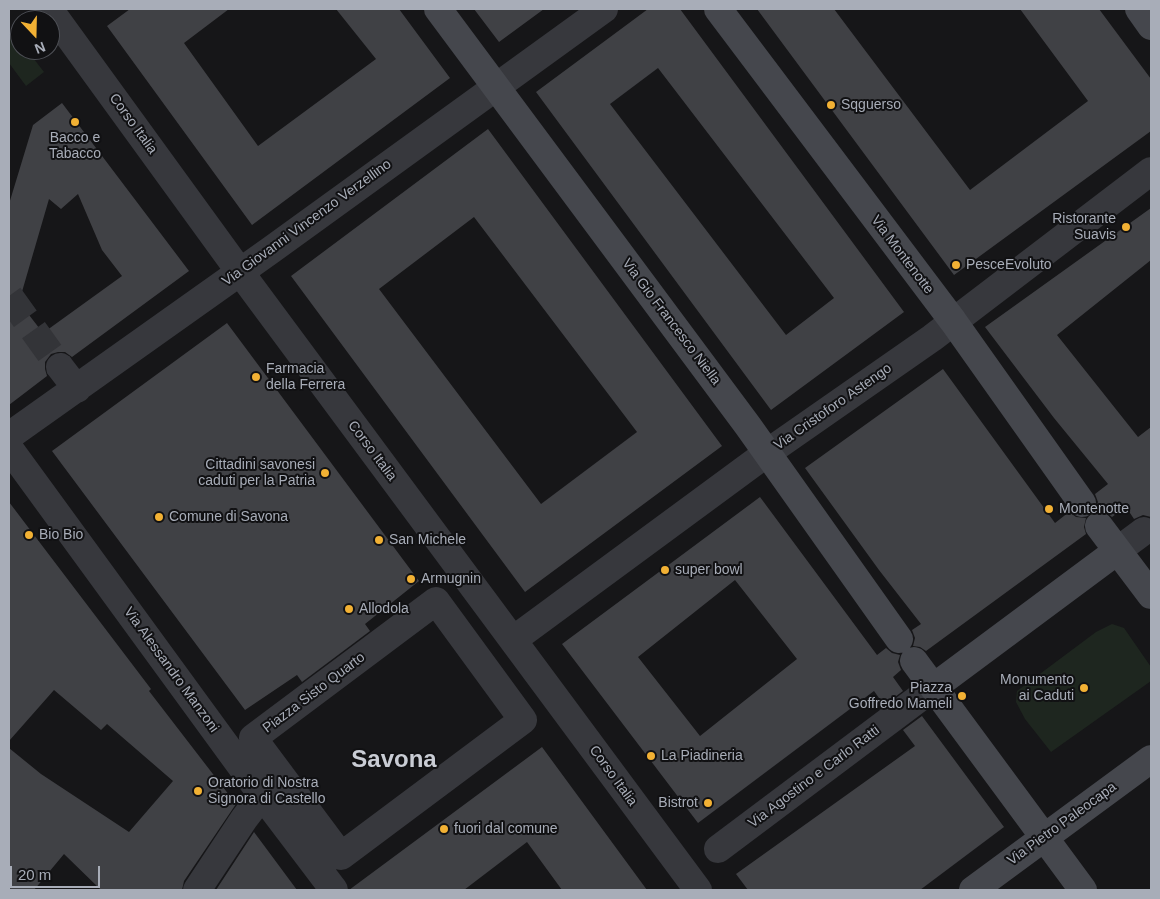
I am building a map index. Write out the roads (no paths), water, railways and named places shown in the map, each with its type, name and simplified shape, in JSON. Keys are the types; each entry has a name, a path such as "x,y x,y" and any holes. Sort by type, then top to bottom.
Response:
{"street":[{"name":"Corso Italia","path":"50,9 240,272 698,890"},
{"name":"Via Gio Francesco Niella","path":"438,9 767,453 934,687"},
{"name":"Via Giovanni Vincenzo Verzellino","path":"9,436 208,296 604,9"},
{"name":"Via Montenotte","path":"718,9 953,321 1082,503"},
{"path":"1139,9 1151,26"},
{"name":"Via Cristoforo Astengo","path":"513,640 767,453 932,338 1151,171"},
{"path":"60,366 77,388"},
{"name":"Via Alessandro Manzoni","path":"9,448 262,795 334,890"},
{"path":"1099,526 1151,596"},
{"path":"1083,890 934,687 1144,531"},
{"name":"Piazza Sisto Quarto","path":"436,601 522,720 341,856 279,773 253,738 436,601"},
{"name":"Via Agostino e Carlo Ratti","path":"718,849 934,687"},
{"name":"Via Pietro Paleocapa","path":"973,890 1151,759"},
{"path":"197,890 244,819 279,773"}],"tunnel":[{"path":"9,296 60,367"}],"place":[{"name":"Sqguerso","path":"831,105"},
{"name":"Bacco e Tabacco","path":"75,122"},
{"name":"Ristorante Suavis","path":"1126,227"},
{"name":"PesceEvoluto","path":"956,265"},
{"name":"Farmacia della Ferrera","path":"256,377"},
{"name":"Cittadini savonesi caduti per la Patria","path":"325,473"},
{"name":"Montenotte","path":"1049,509"},
{"name":"Comune di Savona","path":"159,517"},
{"name":"Bio Bio","path":"29,535"},
{"name":"San Michele","path":"379,540"},
{"name":"super bowl","path":"665,570"},
{"name":"Armugnin","path":"411,579"},
{"name":"Allodola","path":"349,609"},
{"name":"Monumento ai Caduti","path":"1084,688"},
{"name":"Piazza Goffredo Mameli","path":"962,696"},
{"name":"La Piadineria","path":"651,756"},
{"name":"Oratorio di Nostra Signora di Castello","path":"198,791"},
{"name":"Bistrot","path":"708,803"},
{"name":"fuori dal comune","path":"444,829"}],"district":[{"name":"Savona","path":"394,760"}]}
